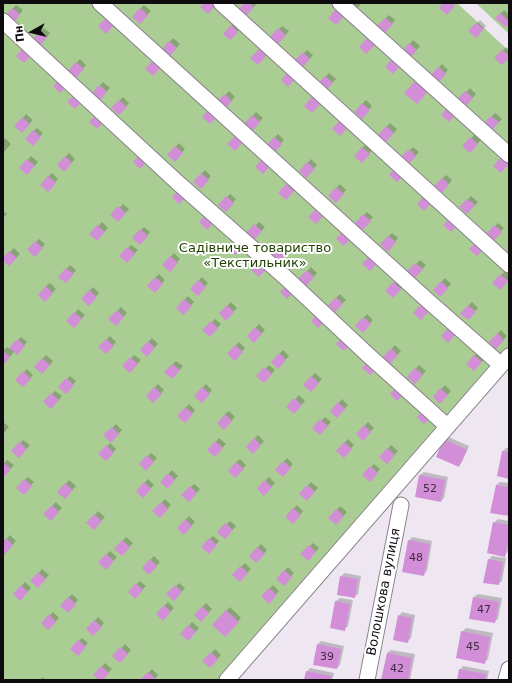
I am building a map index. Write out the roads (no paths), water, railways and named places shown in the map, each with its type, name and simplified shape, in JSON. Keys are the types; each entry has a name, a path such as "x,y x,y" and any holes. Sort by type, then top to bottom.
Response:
{"street":[{"path":"100,3 420,294 505,360 227,680"},
{"path":"221,3 509,265"},
{"path":"340,3 509,155"},
{"path":"3,22 447,426"},
{"name":"Волошкова вулиця","path":"367,680 401,505"},
{"path":"506,680 509,669"}],"park label":[{"name":"Садівниче товариство «Текстильник»","path":"255,256"}]}
